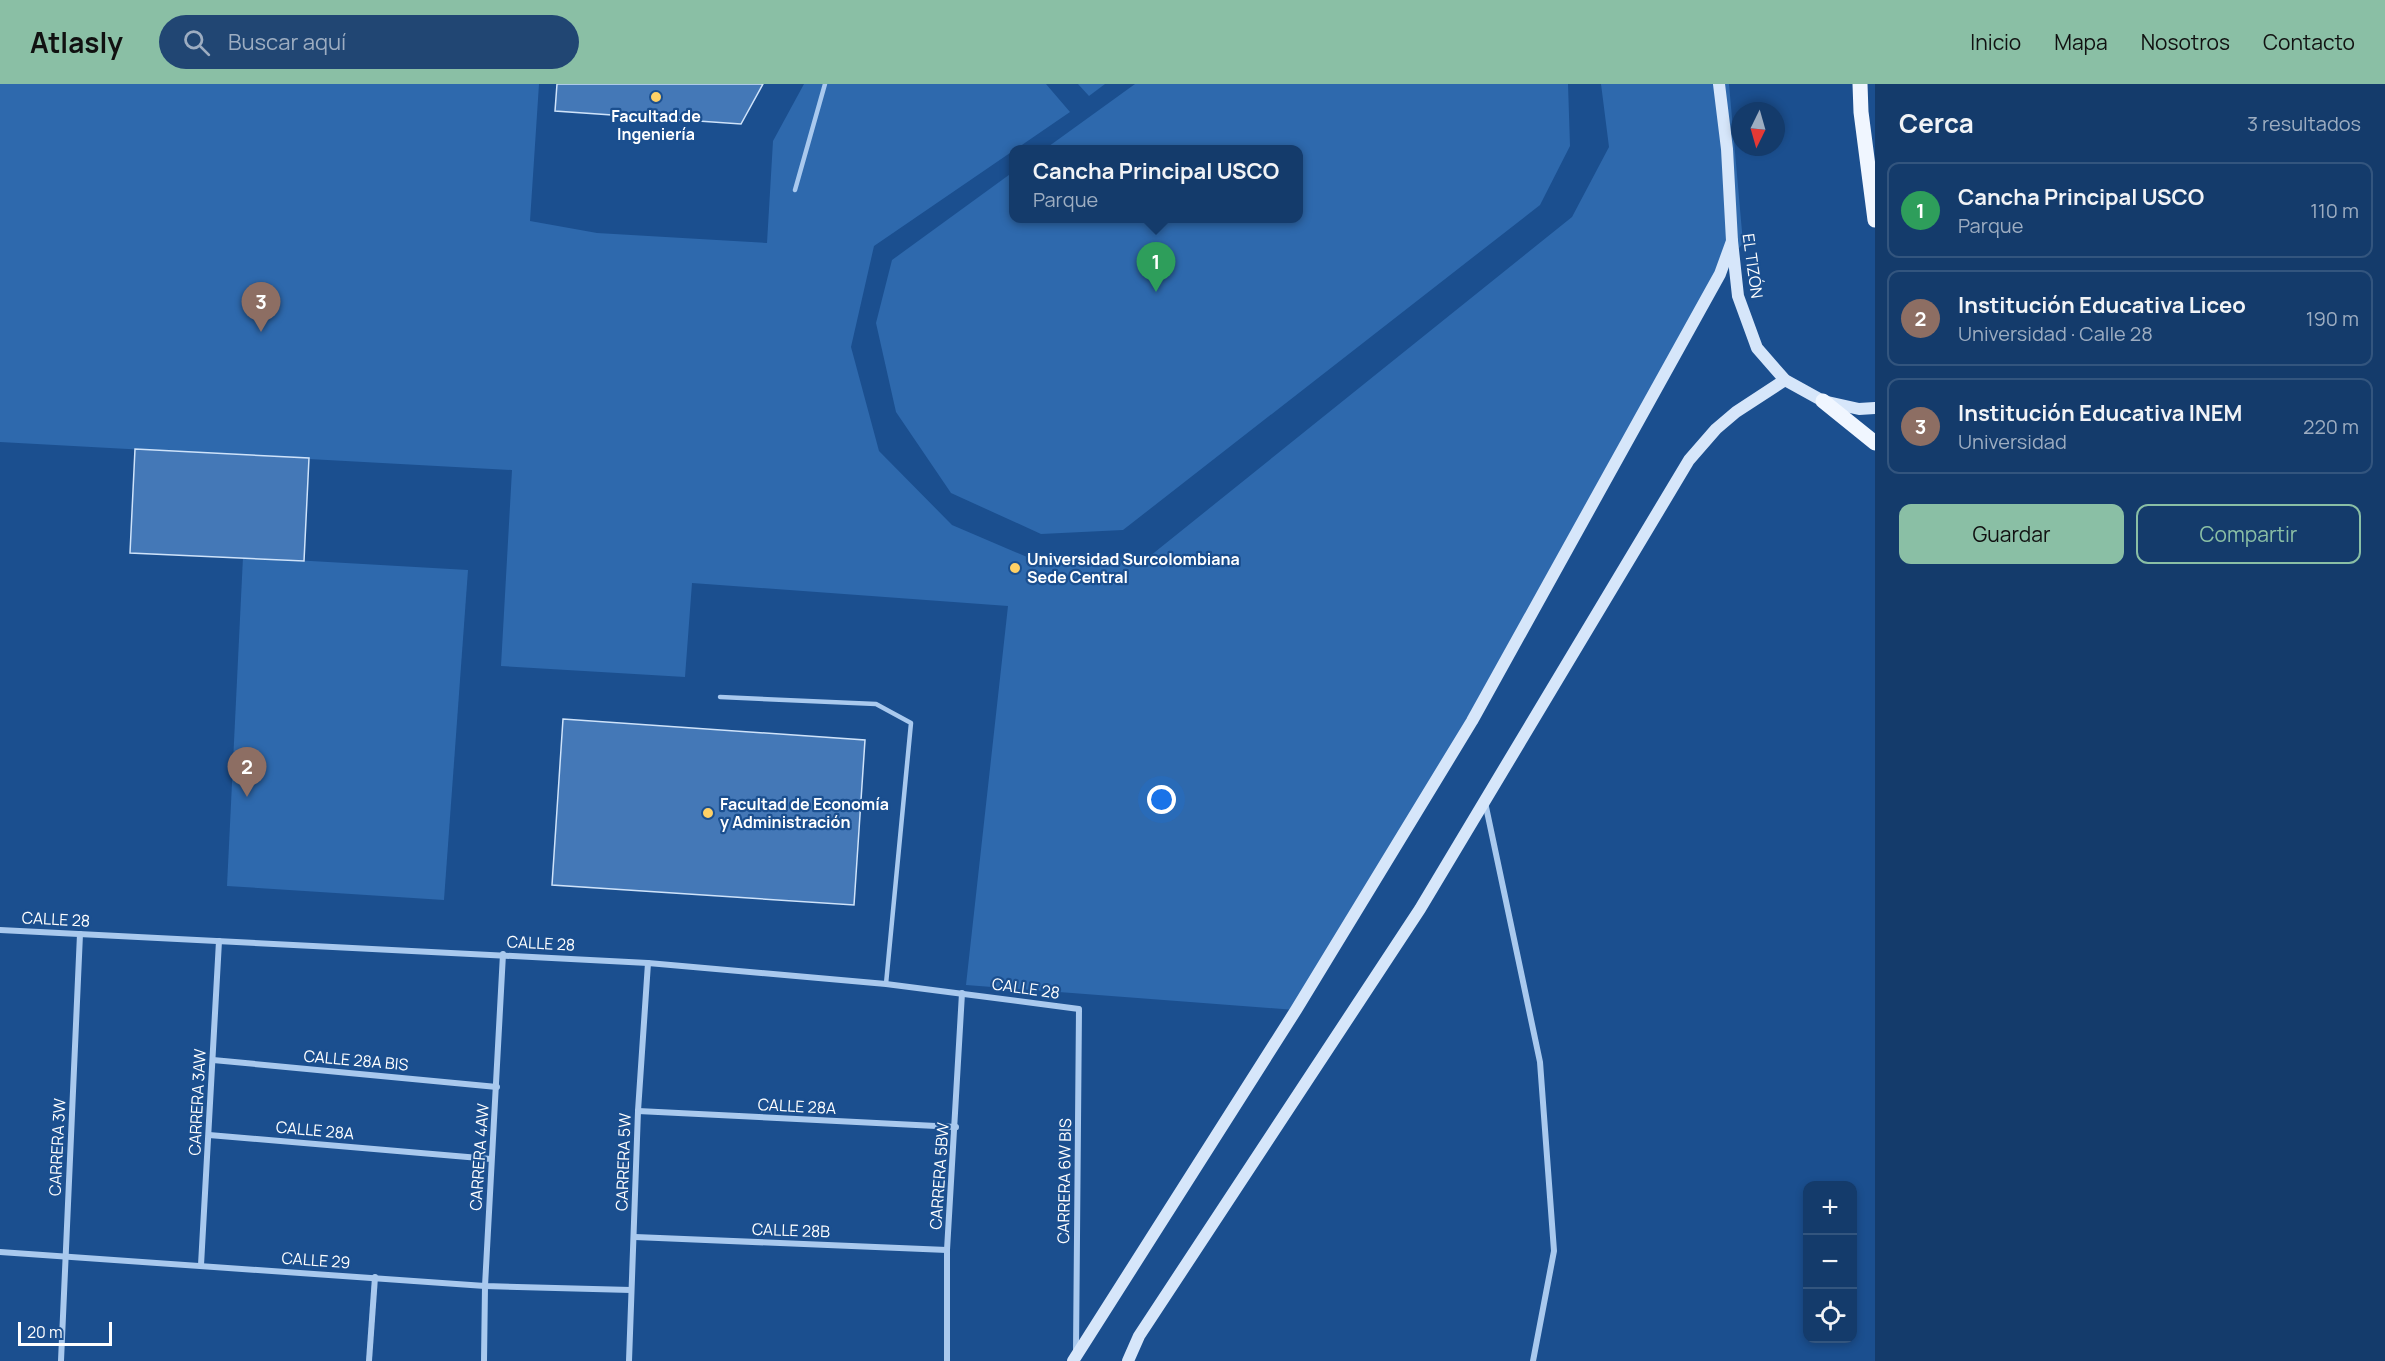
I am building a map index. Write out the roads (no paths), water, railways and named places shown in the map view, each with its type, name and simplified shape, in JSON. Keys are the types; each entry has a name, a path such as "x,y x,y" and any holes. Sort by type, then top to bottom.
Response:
{"main road":[{"name":"EL TIZÓN","path":"1719,84 1727,149 1732,242 1738,296 1757,348 1785,380 1823,401 1860,409 1875,408"},
{"path":"1860,84 1861,112 1875,220"},
{"path":"1074,1357 1296,1010 1472,721 1720,274 1732,242"},
{"path":"1128,1361 1139,1336 1420,909 1689,460 1716,429 1736,411 1785,380"},
{"path":"1823,401 1875,443"}],"street":[{"path":"1485,801 1540,1062 1554,1251 1533,1361"},
{"name":"CALLE 28","path":"0,930 648,963 886,984 1079,1009"},
{"name":"CARRERA 3W","path":"61,1361 80,934"},
{"name":"CARRERA 3AW","path":"201,1265 219,941"},
{"name":"CARRERA 4AW","path":"484,1361 485,1286 503,954"},
{"name":"CARRERA 5W","path":"628,1361 638,1111 648,963"},
{"name":"CARRERA 5BW","path":"947,1361 947,1250 956,1127 962,993"},
{"name":"CARRERA 6W BIS","path":"1074,1357 1079,1009"},
{"name":"CALLE 28A BIS","path":"213,1060 496,1087"},
{"name":"CALLE 28A","path":"638,1111 956,1127"},
{"name":"CALLE 28A","path":"209,1135 491,1159"},
{"name":"CALLE 28B","path":"634,1237 947,1250"},
{"name":"CALLE 29","path":"0,1252 485,1286 631,1290"},
{"path":"369,1361 375,1277"}],"lane":[{"path":"795,190 825,84"},
{"path":"720,697 876,704 911,723 886,984"}],"place":[{"name":"Facultad de Ingeniería","path":"656,97"},
{"name":"Cancha Principal USCO","path":"1156,292"},
{"name":"Institución Educativa INEM","path":"261,332"},
{"name":"Universidad Surcolombiana Sede Central","path":"1015,568"},
{"name":"Institución Educativa Liceo","path":"247,797"},
{"name":"Facultad de Economía y Administración","path":"708,813"}]}
